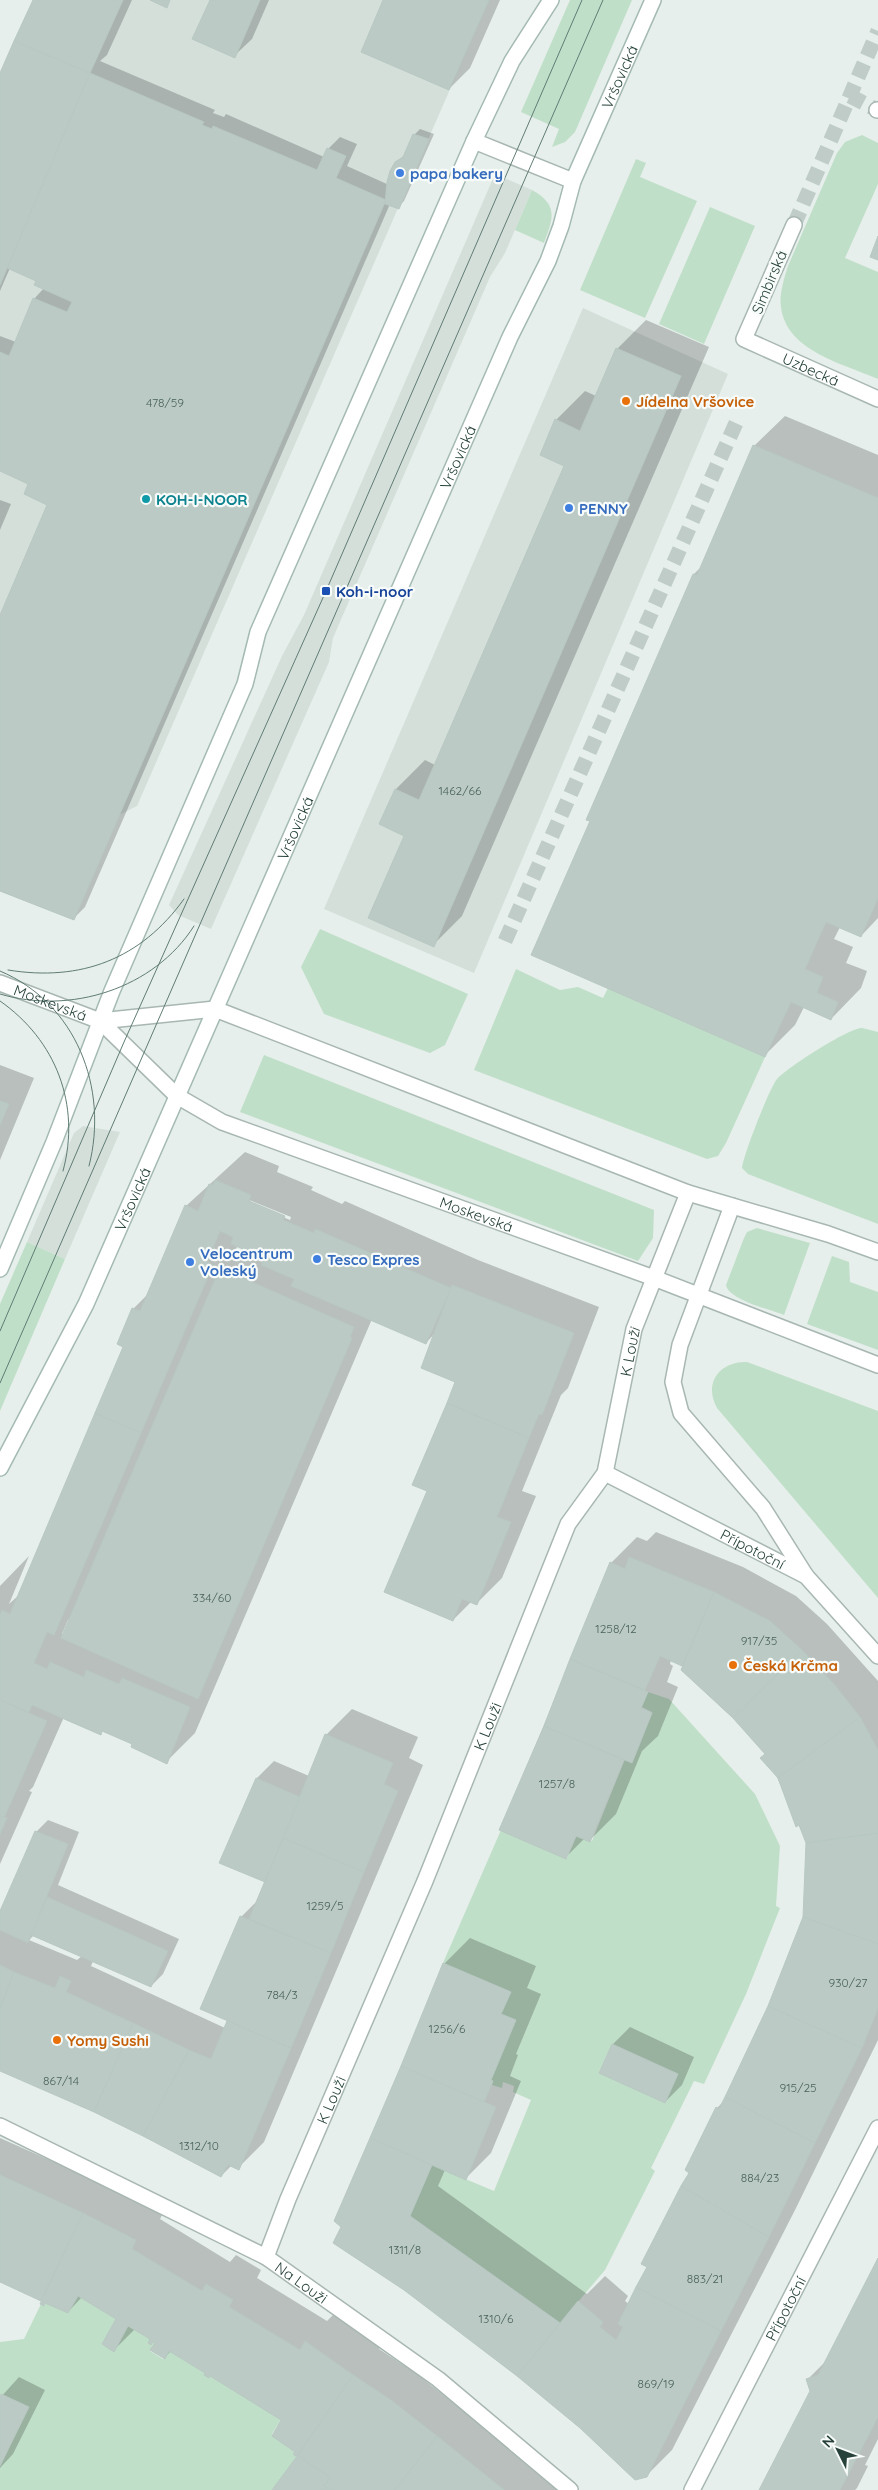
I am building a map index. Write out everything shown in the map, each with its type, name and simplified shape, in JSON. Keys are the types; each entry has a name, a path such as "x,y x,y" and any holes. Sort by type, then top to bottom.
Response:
{"street":[{"path":"0,1269 54,1142 100,1020 245,684 258,632 474,141 512,60 551,0"},
{"name":"Vršovická","path":"0,1468 86,1304 510,337 542,275 561,226 573,181 653,0"},
{"path":"474,141 573,181"},
{"name":"Simbirská","path":"744,339 794,225"},
{"name":"Uzbecká","path":"744,339 878,399"},
{"name":"Moskevská","path":"0,984 100,1020 177,1096 222,1122 654,1278 698,1297 878,1365"},
{"name":"Moskevská","path":"100,1020 215,1009 688,1193 828,1234 878,1252"},
{"name":"K Louži","path":"266,2257 288,2199 425,1881 568,1524 605,1474 634,1329 688,1193"},
{"path":"732,1206 680,1345 673,1382 682,1413 763,1508 806,1576"},
{"name":"Přípotoční","path":"605,1474 806,1576 878,1656"},
{"name":"Na Louži","path":"0,2126 266,2257 438,2379 570,2490"},
{"name":"Přípotoční","path":"692,2490 878,2128"}],"shaded area":[{"name":"KOH-I-NOOR","path":"33,0 489,0 137,806 119,815 74,920 0,891 0,73"},
{"path":"495,174 532,190 505,253 490,277 333,638 329,662 211,929 178,915 169,905 282,656 304,615"},
{"path":"583,308 728,374 474,973 324,909"},
{"path":"83,1126 120,1132 65,1259 27,1242 74,1133"}],"green space":[{"path":"570,0 632,0 575,132 565,142 552,147 559,129 521,112"},
{"path":"862,135 878,143 878,184 845,258 878,272 878,379 834,361 805,345 793,335 785,322 781,307 782,286 788,266 837,153 845,142"},
{"path":"636,159 646,163 640,177 697,201 645,318 580,290"},
{"path":"532,190 547,201 550,207 550,227 544,243 515,230"},
{"path":"710,207 755,226 704,344 659,324"},
{"path":"320,929 468,994 445,1045 430,1053 324,1014 301,967"},
{"path":"516,969 560,990 578,987 603,998 608,988 765,1057 726,1143 718,1156 707,1159 474,1070"},
{"path":"862,1028 878,1032 878,1224 748,1174 742,1168 768,1095 777,1079 818,1049 844,1034"},
{"path":"264,1055 654,1210 653,1238 638,1261 240,1112"},
{"path":"757,1228 810,1243 784,1315 742,1300 734,1295 726,1285 747,1232"},
{"path":"27,1242 65,1259 0,1411 0,1304"},
{"path":"832,1256 849,1262 850,1282 878,1292 878,1350 807,1324"},
{"path":"747,1362 878,1411 878,1598 717,1408 712,1390 713,1382 717,1375 729,1365"},
{"path":"648,1692 669,1699 755,1794 780,1846 776,1906 780,1908 746,1994 704,2084 694,2081 651,2168 655,2171 605,2270 560,2323 410,2216 432,2165 494,2191 531,2100 513,2092 514,2086 503,2082 502,2088 492,2085 493,2081 491,2080 515,2020 501,2014 511,1992 443,1963 501,1830 567,1858 577,1835 592,1841 625,1759 631,1762 652,1712 642,1707","holes":["612,2044 678,2074 665,2103 599,2072"]},
{"path":"78,2296 117,2318 102,2344 114,2351 128,2326 151,2339 148,2343 151,2345 153,2342 155,2343 150,2351 163,2359 169,2351 205,2373 208,2378 210,2376 281,2419 272,2434 295,2452 295,2455 299,2454 274,2490 0,2490 0,2466 28,2407 1,2394 0,2396 0,2342 24,2339 41,2304 44,2306 46,2303 68,2313"}],"building":[{"path":"33,0 123,0 90,73 14,41"},
{"path":"150,0 170,0 167,8"},
{"path":"210,0 260,0 235,58 192,39"},
{"path":"383,0 489,0 449,90 361,52"},
{"path":"14,41 90,73 0,285 0,73"},
{"name":"KOH-I-NOOR","path":"90,73 204,122 202,125 212,129 213,126 317,170 327,148 346,156 336,178 386,200 74,920 0,891 0,615 47,505 24,494 28,484 0,471 0,352 9,356 33,298 67,312 72,302 34,285 36,281 7,268"},
{"path":"413,134 429,139 399,209 385,204 387,182 390,171 395,162 403,157"},
{"path":"878,236 878,260 870,257"},
{"path":"616,348 681,376 434,947 368,918 404,836 379,824 395,789 419,800 564,466 540,455 555,419 580,431"},
{"path":"753,445 878,498 878,898 861,937 826,922 805,969 823,977 817,993 838,1002 831,1020 791,1002 765,1057 531,955 590,821 586,820 693,574 697,575"},
{"path":"0,1101 9,1104 0,1125"},
{"path":"215,1180 251,1195 249,1201 285,1216 283,1220 314,1233 315,1229 451,1288 426,1344 291,1286 294,1279 261,1265 264,1258 231,1244 233,1237 220,1231 207,1262 213,1265 141,1433 95,1413 123,1347 117,1344 132,1308 140,1311 185,1205 198,1211 209,1184 213,1185"},
{"path":"220,1268 354,1327 350,1337 352,1338 198,1699 61,1638"},
{"path":"452,1285 574,1333 542,1415 539,1414 529,1438 447,1403 455,1382 421,1368"},
{"path":"447,1403 529,1438 497,1517 511,1522 477,1605 462,1599 453,1621 384,1592 427,1491 412,1485"},
{"path":"95,1413 141,1433 54,1635 47,1632 34,1663 47,1669 50,1662 84,1677 86,1670 119,1684 122,1678 190,1707 167,1764 131,1747 132,1744 102,1731 101,1735 32,1705 29,1712 0,1700 0,1615 2,1610 10,1614"},
{"path":"629,1557 714,1592 682,1666 660,1656 645,1690 570,1659 610,1562 625,1569"},
{"path":"714,1592 770,1621 802,1650 733,1718 681,1670"},
{"path":"802,1650 834,1684 860,1717 778,1778 760,1758 765,1754 733,1718"},
{"path":"570,1659 648,1692 641,1708 652,1713 632,1763 544,1726"},
{"path":"0,1700 47,1721 4,1818 0,1816"},
{"path":"860,1717 878,1750 878,1833 806,1843 799,1825 796,1827 778,1778"},
{"path":"544,1726 624,1760 590,1842 576,1836 566,1859 499,1830"},
{"path":"325,1734 393,1763 384,1784 398,1791 364,1872 283,1838"},
{"path":"256,1778 300,1797 265,1882 219,1863"},
{"path":"0,1816 7,1818 0,1834"},
{"path":"35,1831 68,1844 28,1943 0,1930 0,1911"},
{"path":"878,1833 878,1944 803,1917 806,1843"},
{"path":"283,1838 364,1872 331,1953 249,1919"},
{"path":"47,1897 168,1951 151,1987 31,1935"},
{"path":"240,1916 331,1953 291,2048 200,2009"},
{"path":"803,1917 878,1944 878,2008 862,2048 768,2006"},
{"path":"443,1963 511,1992 501,2014 516,2020 484,2102 401,2066"},
{"path":"0,1965 14,1972 0,2008"},
{"path":"14,1972 55,1988 60,1976 71,1981 66,1992 133,2023 94,2112 0,2071 0,2008"},
{"path":"768,2006 862,2048 815,2143 725,2097"},
{"path":"227,2021 291,2048 239,2170 228,2165 221,2177 143,2136 189,2050 211,2059"},
{"path":"133,2023 189,2050 143,2136 94,2112"},
{"path":"612,2044 678,2074 665,2103 599,2073"},
{"path":"401,2066 496,2107 466,2180 370,2138"},
{"path":"725,2097 815,2143 769,2237 681,2186 689,2173 685,2170 716,2107 719,2109"},
{"path":"370,2138 432,2165 410,2216 560,2323 517,2376 404,2290 333,2243 341,2227 334,2221"},
{"path":"0,2175 83,2213 41,2301 0,2282"},
{"path":"681,2186 769,2237 721,2331 636,2287 647,2267 641,2264"},
{"path":"83,2213 136,2240 132,2249 202,2291 206,2284 233,2300 229,2307 300,2350 305,2341 353,2375 298,2455 295,2456 293,2454 295,2452 272,2436 281,2420 210,2376 209,2378 204,2375 205,2373 169,2351 165,2359 150,2350 155,2343 153,2342 151,2345 148,2343 150,2339 128,2326 114,2352 102,2344 116,2319 78,2296 68,2313 45,2303 44,2306 40,2304"},
{"path":"878,2258 878,2417 840,2490 759,2490 810,2391 806,2379 818,2375"},
{"path":"636,2287 721,2331 647,2477 635,2480 580,2428 517,2376 578,2301 603,2322 600,2327 616,2340 623,2327 618,2324"},
{"path":"353,2375 391,2400 437,2436 395,2490 330,2490 324,2486 330,2478 298,2455"},
{"path":"1,2394 29,2407 0,2466 0,2396"},
{"path":"437,2436 504,2490 395,2490"},
{"path":"298,2455 330,2478 324,2486 330,2490 272,2490"}],"tunnel":[{"path":"794,225 878,31"},
{"path":"850,96 877,110"},
{"path":"505,941 736,423"}],"tram line":[{"path":"0,1331 124,1042 326,591 582,0"},
{"path":"0,1383 603,0"},
{"path":"8,970 35,973 60,972 84,969 107,962 129,951 149,937 167,920 184,899"},
{"path":"0,994 27,1000 54,1001 82,998 108,992 133,981 157,966 177,948 194,926"},
{"path":"0,971 26,985 49,1004 67,1026 80,1051 90,1078 94,1107 94,1137 89,1166"},
{"path":"0,1001 20,1017 36,1035 49,1055 59,1076 66,1098 69,1122 68,1146 63,1171"}],"place":[{"name":"papa bakery","path":"400,173"},
{"name":"Jídelna Vršovice","path":"626,401"},
{"name":"KOH-I-NOOR","path":"146,499"},
{"name":"PENNY","path":"569,508"},
{"name":"Koh-i-noor","path":"326,591"},
{"name":"Tesco Expres","path":"317,1259"},
{"name":"Velocentrum Voleský","path":"190,1262"},
{"name":"Česká Krčma","path":"733,1665"},
{"name":"Yomy Sushi","path":"57,2040"}]}
